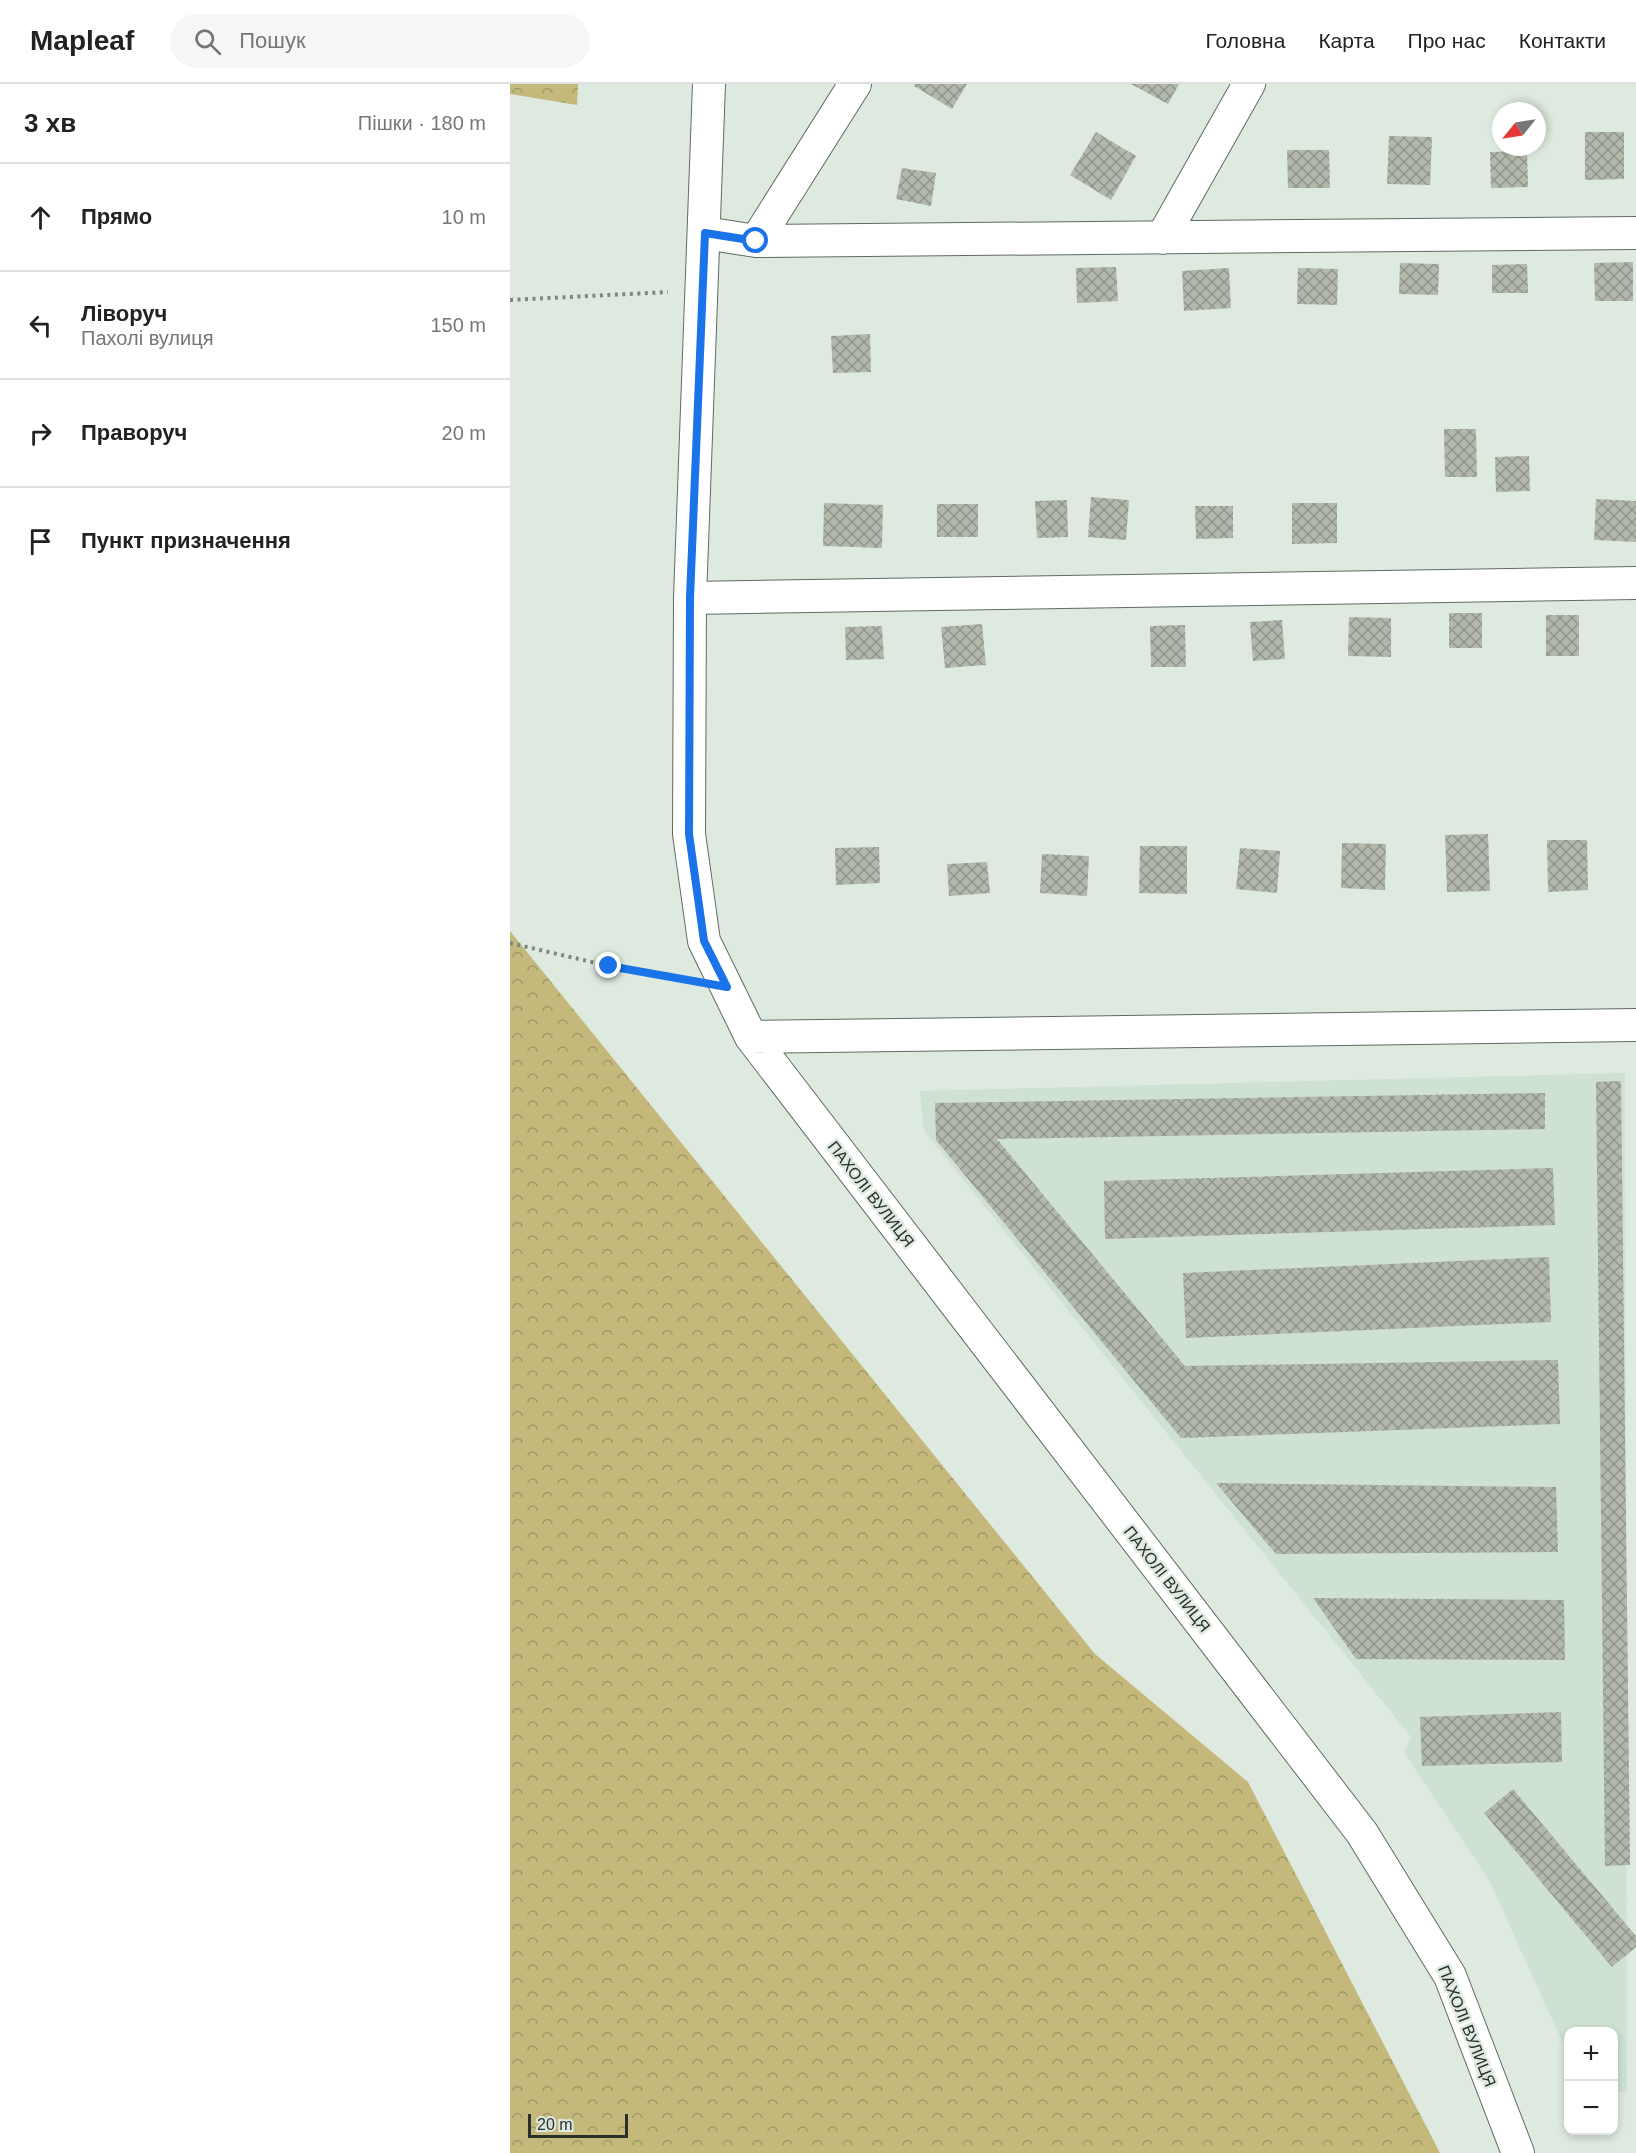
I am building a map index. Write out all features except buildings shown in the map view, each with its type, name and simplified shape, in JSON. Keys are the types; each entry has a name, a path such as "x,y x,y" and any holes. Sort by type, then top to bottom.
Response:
{"street":[{"name":"ПАХОЛІ ВУЛИЦЯ","path":"709,84 690,598 689,834 704,941 751,1037 1362,1833 1450,1976 1518,2153"},
{"path":"756,241 855,84"},
{"path":"1162,238 1249,84"},
{"path":"705,233 756,241 1636,233"},
{"path":"690,598 1636,583"},
{"path":"751,1037 1636,1025"}],"path":[{"path":"510,300 703,290"},
{"path":"510,943 609,966 727,987"}],"shaded area":[{"path":"1625,1073 1627,2092 1618,2092 1618,2027 1564,2027 1564,2046 1490,1882 1404,1752 1411,1737 924,1131 920,1091"}],"green space":[{"path":"510,84 578,84 577,105 510,94"},
{"path":"510,931 1095,1654 1248,1782 1440,2153 510,2153"}],"route":[{"path":"609,966 727,987 704,941 689,834 690,598 705,233 756,241"}]}
